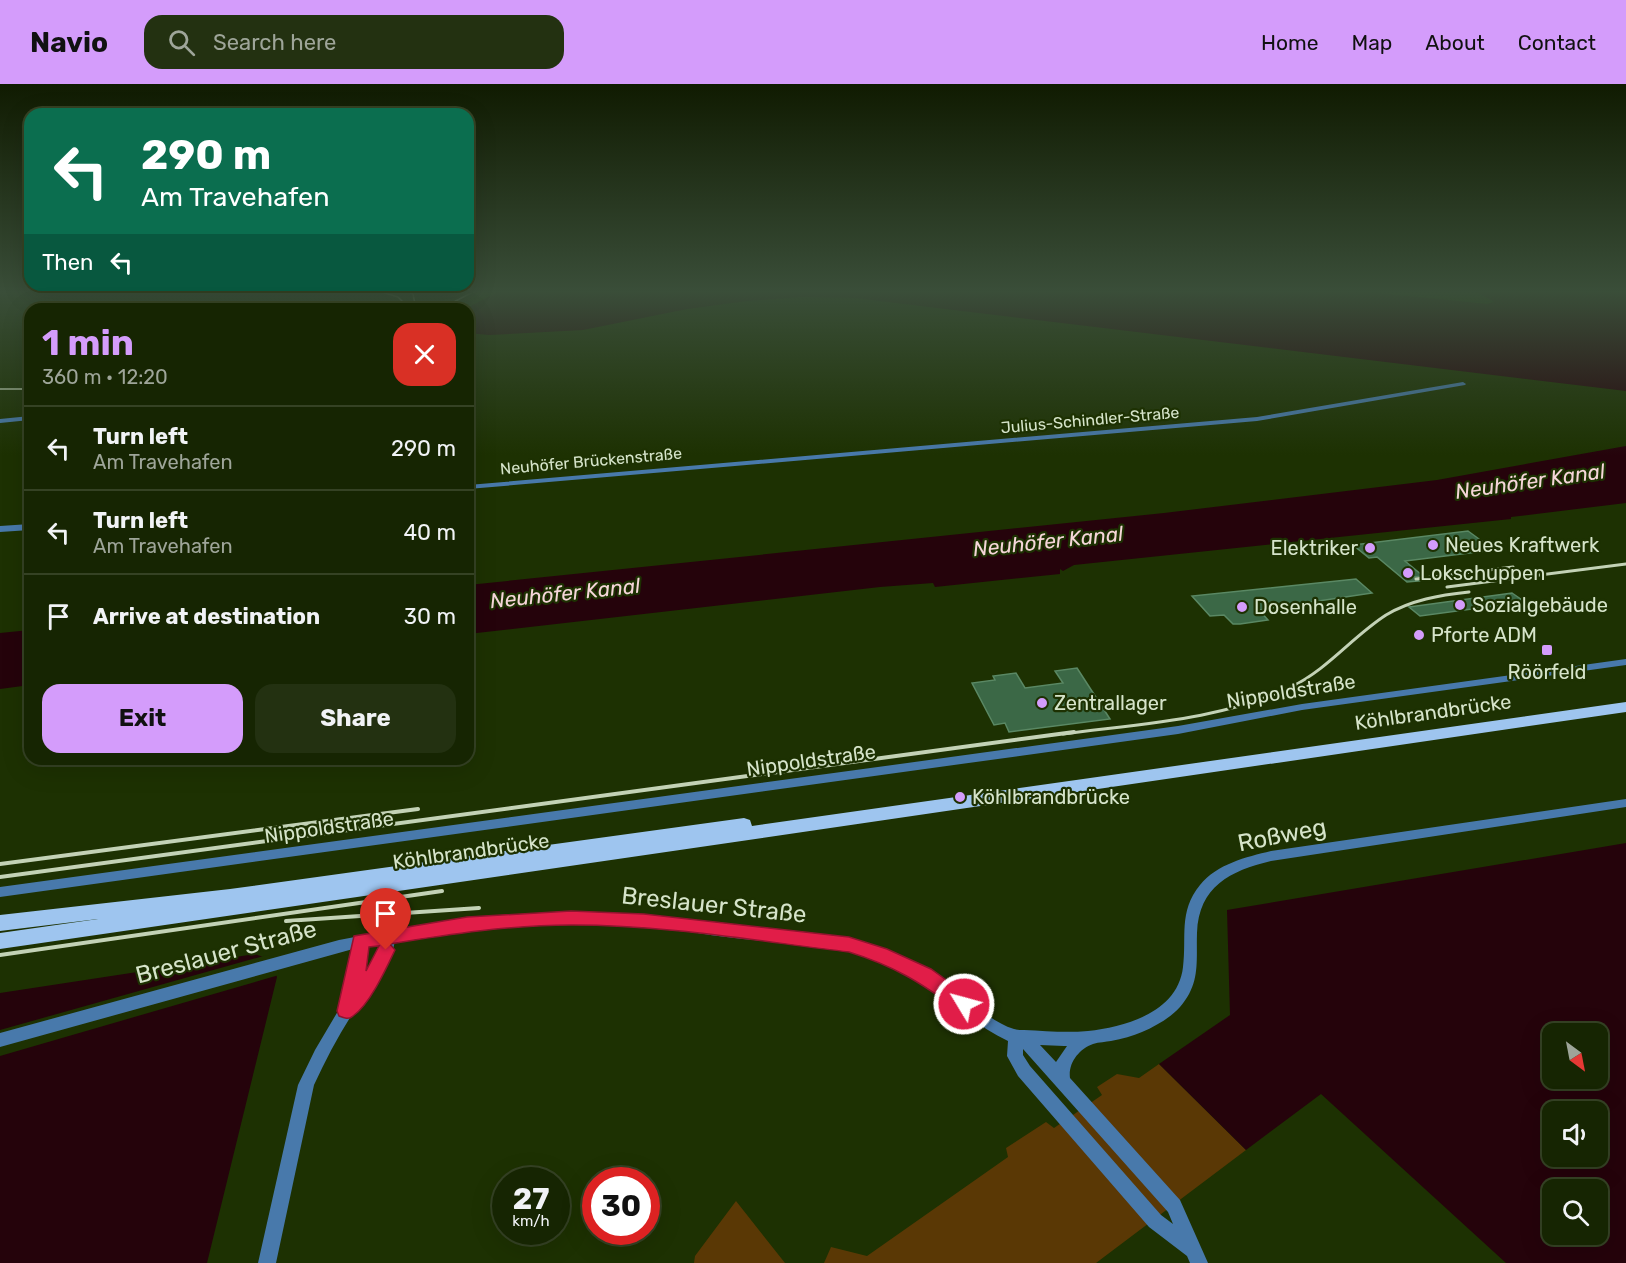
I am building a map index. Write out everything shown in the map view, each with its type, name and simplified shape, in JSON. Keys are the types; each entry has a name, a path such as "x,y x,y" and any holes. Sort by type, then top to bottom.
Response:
{"main road":[{"name":"Köhlbrandbrücke","path":"0,923 382,875 1626,699"},
{"name":"Köhlbrandbrücke","path":"0,941 1626,707"}],"street":[{"name":"Julius-Schindler-Straße","path":"717,465 1257,418 1463,384"},
{"path":"0,421 24,419"},
{"name":"Neuhöfer Brückenstraße","path":"474,486 717,465"},
{"path":"0,529 24,527"},
{"name":"Nippoldstraße","path":"0,892 1167,732 1302,707 1626,662"},
{"name":"Roßweg","path":"1016,1036 1088,1038 1116,1034 1164,1011 1178,997 1187,982 1191,968 1190,932 1196,902 1211,880 1230,868 1271,856 1626,803"},
{"name":"Breslauer Straße","path":"0,1040 317,952 389,936 492,921 588,918 644,921 747,934 834,941 880,954 924,974 993,1026 1016,1036 1034,1049 1174,1206 1195,1256"},
{"path":"267,1263 306,1085 320,1055 346,1011 376,972 386,950 389,936"},
{"path":"346,1011 356,975 361,942"},
{"name":"Breslauer Straße","path":"1016,1036 1015,1052 1018,1063 1155,1221 1195,1256"},
{"path":"1063,1082 1061,1071 1063,1061 1070,1052 1088,1038"}],"shaded area":[{"path":"1159,1064 1246,1150 1096,1263 824,1263 831,1247 867,1256 1008,1157 1006,1148 1046,1122 1054,1128 1102,1095 1097,1087 1117,1074 1139,1078"},
{"path":"736,1201 785,1263 694,1263 695,1256"}],"water":[{"path":"1245,345 1626,345 1626,391"},
{"name":"Neuhöfer Kanal","path":"1626,446 1626,503 1511,517 1511,519 1074,565 1063,571 1060,569 1060,574 935,587 933,583 880,587 474,633 474,584 1164,513 1437,480"},
{"path":"24,631 24,686 0,689 0,633"},
{"path":"1626,843 1626,1263 1506,1263 1321,1094 1246,1150 1159,1064 1230,1015 1227,910"},
{"path":"255,954 271,960 277,977 207,1263 0,1263 0,993"}],"pier":[{"path":"267,955 274,958 279,975 0,1056 0,1030"}],"building":[{"name":"Neues Kraftwerk","path":"1468,531 1494,550 1405,561 1423,576 1414,577 1419,581 1407,582 1377,557 1369,558 1353,545"},
{"name":"Dosenhalle","path":"1356,579 1372,593 1259,610 1268,620 1240,624 1233,624 1224,615 1210,616 1192,596"},
{"name":"Sozialgebäude","path":"1512,593 1525,602 1420,616 1409,607"},
{"name":"Zentrallager","path":"1077,668 1110,719 1009,732 1005,723 994,725 972,683 995,680 993,676 1016,673 1025,688 1063,683 1055,671"}],"railway":[{"path":"0,389 24,389"},
{"path":"1447,587 1626,564"},
{"path":"1416,579 1513,567"},
{"path":"1063,734 1208,714 1264,698 1304,680 1386,615 1426,599 1469,592"},
{"path":"0,877 1074,732"},
{"path":"0,864 418,809"},
{"path":"0,955 442,891"},
{"path":"286,921 479,908"}],"place":[{"name":"Neues Kraftwerk","path":"1433,545"},
{"name":"Elektriker","path":"1370,548"},
{"name":"Lokschuppen","path":"1408,573"},
{"name":"Sozialgebäude","path":"1460,605"},
{"name":"Dosenhalle","path":"1242,607"},
{"name":"Pforte ADM","path":"1419,635"},
{"name":"Röörfeld","path":"1547,650"},
{"name":"Zentrallager","path":"1042,703"},
{"name":"Köhlbrandbrücke","path":"960,797"}],"route":[{"path":"386,950 369,983 346,1011 356,975 361,942 415,931 467,924 519,919 571,918 623,919 668,923 714,931 834,941 898,961 924,974 964,1004"}]}
